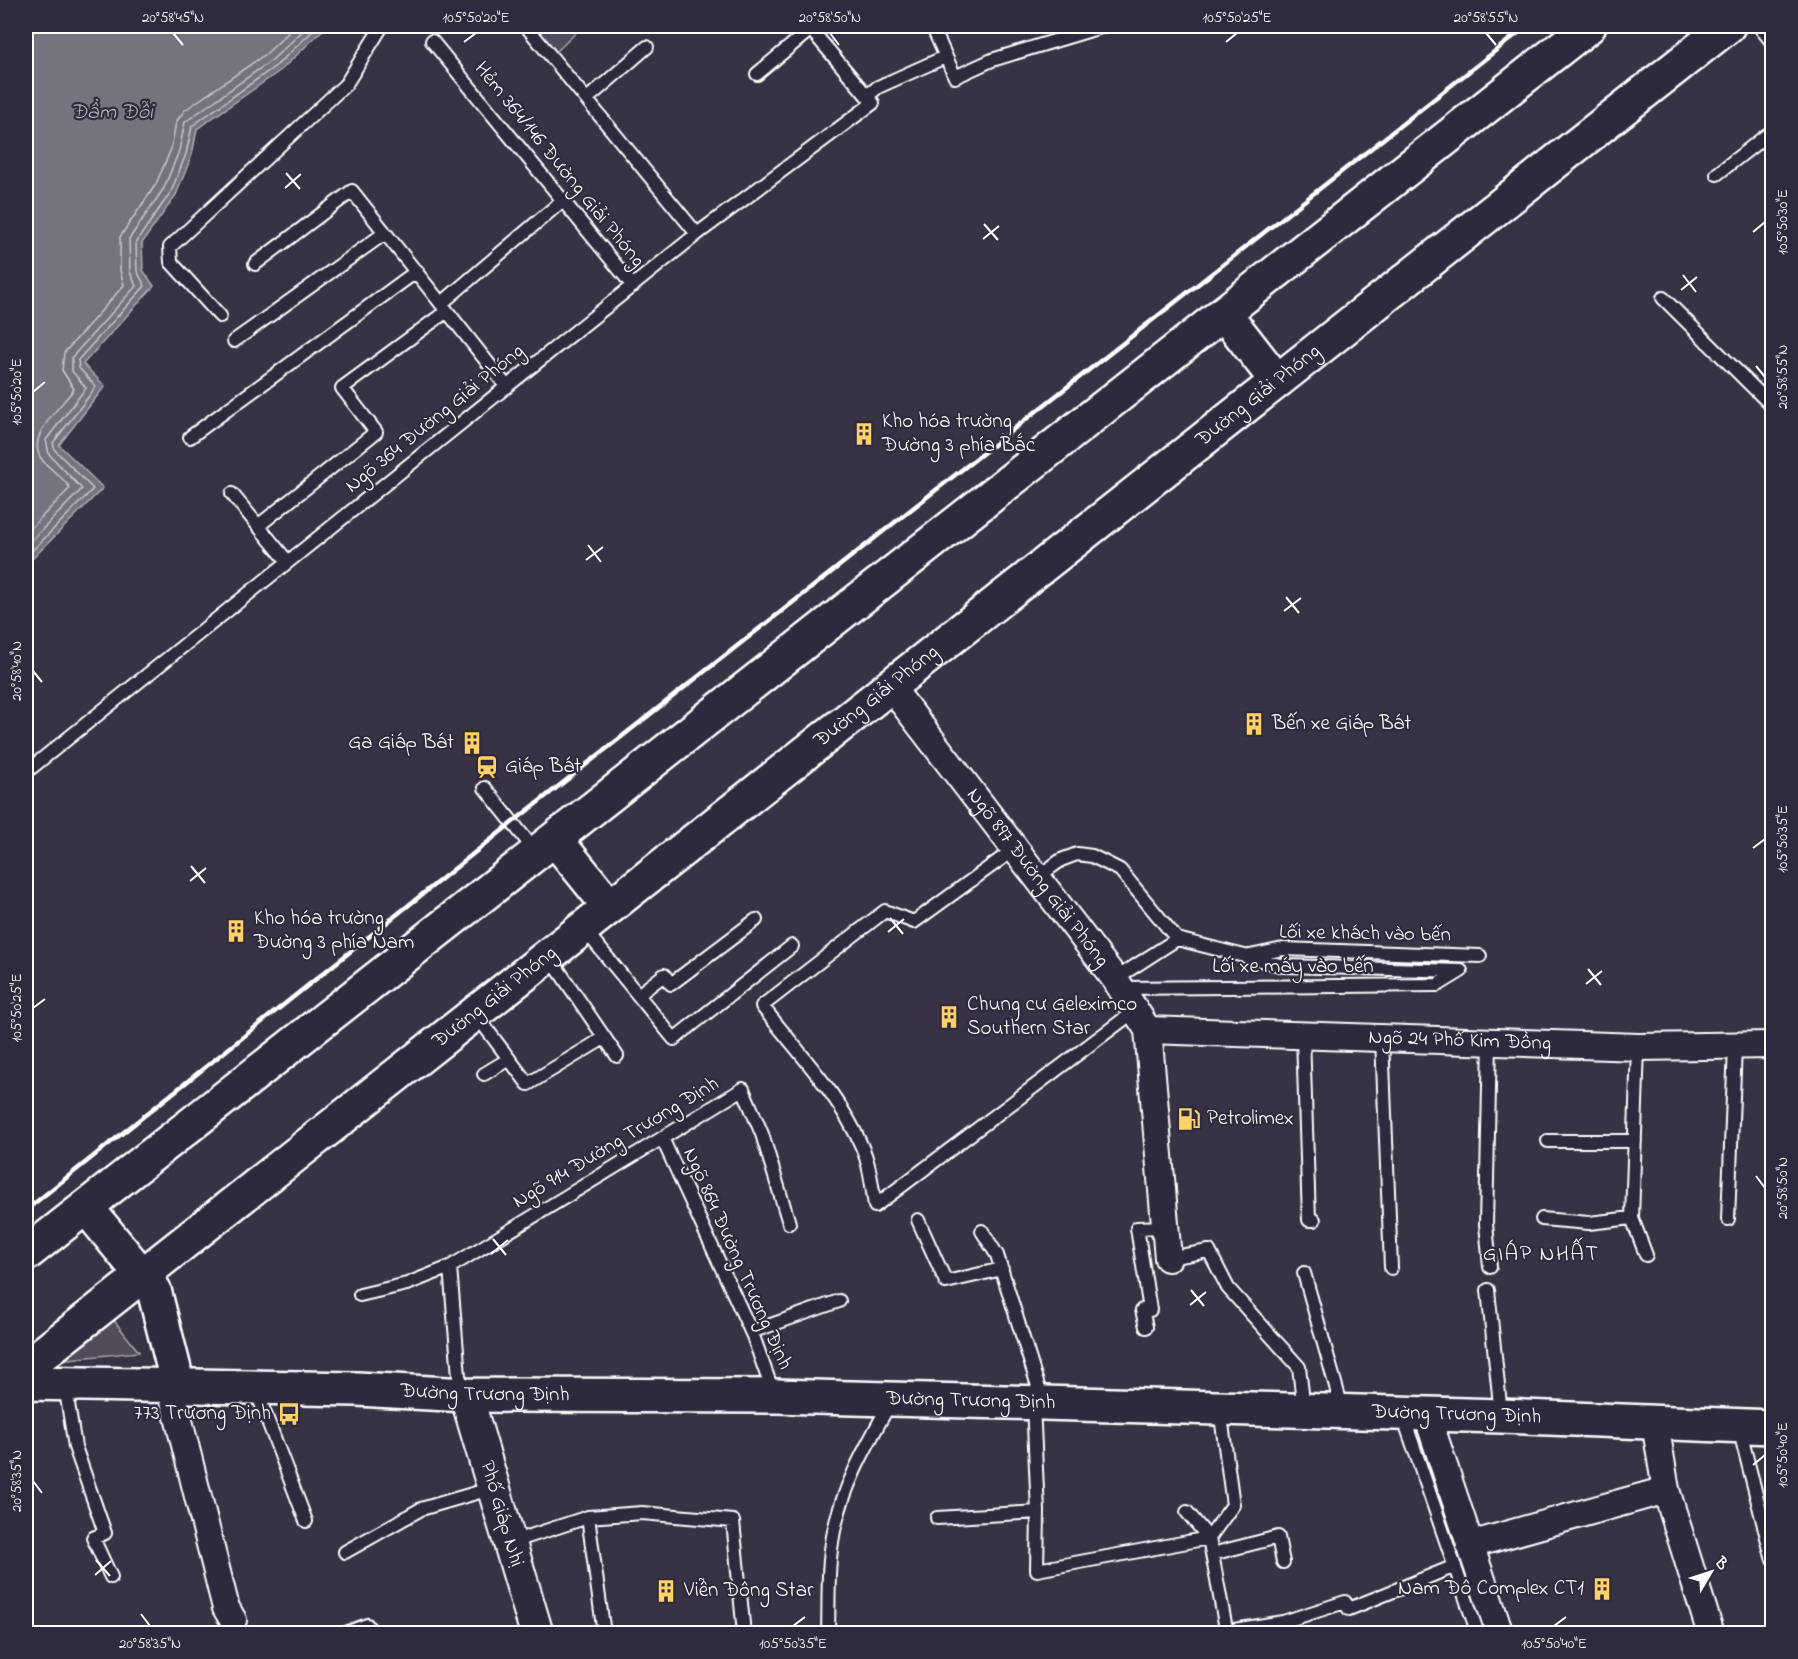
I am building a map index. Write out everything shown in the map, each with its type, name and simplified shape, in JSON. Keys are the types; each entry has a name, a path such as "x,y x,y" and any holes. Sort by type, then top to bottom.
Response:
{"main road":[{"path":"26,1254 1589,26"},
{"name":"Đường Giải Phóng","path":"26,1367 1271,386 1720,28"},
{"path":"1218,318 1271,386"},
{"path":"546,846 610,907"},
{"path":"86,1206 154,1290 174,1369 170,1385"},
{"name":"Đường Trương Định","path":"26,1383 254,1387 466,1395 775,1396 1501,1416 1773,1428"}],"street":[{"name":"Ngõ 897 Đường Giải Phóng","path":"890,686 1038,877 1142,1020 1168,1258"},
{"name":"Ngõ 24 Phố Kim Đồng","path":"1142,1020 1303,1036 1638,1047 1773,1045"},
{"path":"170,1385 226,1608 236,1627"},
{"name":"Phố Giáp Nhị","path":"466,1395 508,1543 537,1634"},
{"path":"1415,1414 1470,1545 1500,1634"},
{"path":"1655,1423 1666,1490 1711,1634"},
{"path":"1470,1545 1666,1490"}],"lane":[{"path":"220,316 171,262 170,247 346,84 382,26"},
{"path":"526,26 697,234"},
{"path":"932,26 956,77 992,60 1104,26"},
{"path":"1759,26 1773,42"},
{"path":"757,74 810,27 870,99"},
{"name":"Hẻm 364/146 Đường Giải Phóng","path":"432,41 633,286"},
{"path":"586,99 646,47"},
{"name":"Ngõ 364 Đường Giải Phóng","path":"26,772 697,234 870,99 878,87 945,57"},
{"path":"1717,174 1773,131"},
{"path":"255,264 352,191 507,387"},
{"path":"258,526 376,432 342,388 445,307 562,201"},
{"path":"234,341 385,233"},
{"path":"190,437 417,271"},
{"path":"1663,298 1773,406"},
{"path":"231,494 288,562"},
{"path":"485,788 546,846"},
{"path":"1016,848 914,922 885,911 762,1006 849,1121 862,1148 871,1178 875,1206 1142,1020"},
{"path":"1038,877 1061,860 1077,854 1092,856 1120,870 1177,939 1249,956"},
{"path":"638,995 664,975 671,984 756,920"},
{"path":"583,928 674,1039 792,946"},
{"path":"1118,984 1177,939"},
{"name":"Lối xe khách vào bến","path":"1249,956 1283,949 1480,956"},
{"path":"549,955 617,1056"},
{"name":"Lối xe máy vào bến","path":"1118,984 1438,985 1461,971 1284,966 1249,956"},
{"path":"475,1013 528,1084 604,1038"},
{"path":"1303,1036 1309,1220 1314,1220"},
{"path":"1382,1038 1391,1268"},
{"path":"1490,1042 1486,1224 1490,1267"},
{"path":"1638,1047 1632,1218 1646,1255"},
{"path":"1728,1219 1735,1047"},
{"path":"484,1074 509,1059"},
{"name":"Ngõ 914 Đường Trương Định","path":"360,1295 407,1284 450,1267 743,1089 762,1134 789,1223"},
{"name":"Ngõ 864 Đường Trương Định","path":"662,1138 751,1332 775,1396"},
{"path":"1548,1141 1635,1141"},
{"path":"1542,1219 1589,1223 1632,1218"},
{"path":"918,1220 946,1282 1002,1269"},
{"path":"1146,1327 1142,1310 1150,1310 1137,1228 1164,1227"},
{"path":"982,1230 1002,1269 1038,1403 1037,1570 1209,1538 1233,1505 1220,1409"},
{"path":"1168,1258 1209,1251 1228,1288 1299,1367 1304,1411"},
{"path":"450,1267 459,1376 466,1395"},
{"path":"1304,1273 1343,1412"},
{"path":"1488,1290 1501,1416"},
{"path":"751,1332 839,1301"},
{"path":"65,1384 75,1447 105,1533 93,1538 111,1577"},
{"path":"254,1387 306,1521"},
{"path":"828,1634 830,1560 834,1530 847,1488 892,1400"},
{"path":"1415,1414 1455,1566 1478,1634"},
{"path":"1739,1426 1773,1557"},
{"path":"345,1552 422,1509 493,1488"},
{"path":"937,1518 1038,1512"},
{"path":"1187,1512 1209,1538 1227,1632 1283,1622 1345,1602 1349,1609 1455,1566"},
{"path":"508,1543 588,1517 642,1513 733,1521 744,1634"},
{"path":"588,1517 604,1634"},
{"path":"1212,1554 1278,1537 1283,1562"},
{"path":"343,1634 367,1625 373,1634"}],"shaded area":[{"path":"531,26 583,26 556,52"},
{"path":"112,1318 139,1352 58,1360"}],"water":[{"name":"Đầm Đỗi","path":"26,26 327,26 281,70 197,129 192,155 176,195 142,243 143,270 154,286 83,364 105,386 59,445 103,488 26,565"}],"railway":[{"path":"26,1210 513,822 1527,26"}],"place":[{"name":"Kho hóa trường Đường 3 phía Bắc","path":"864,434"},
{"name":"Bến xe Giáp Bát","path":"1254,724"},
{"name":"Ga Giáp Bát","path":"472,743"},
{"name":"Giáp Bát","path":"487,767"},
{"name":"Kho hóa trường Đường 3 phía Nam","path":"236,931"},
{"name":"Chung cư Geleximco Southern Star","path":"949,1017"},
{"name":"Petrolimex","path":"1189,1119"},
{"name":"773 Trương Định","path":"289,1414"},
{"name":"Nam Đô Complex CT1","path":"1602,1589"},
{"name":"Viễn Đông Star","path":"666,1591"}],"district":[{"name":"GIÁP NHẤT","path":"1541,1255"}]}
